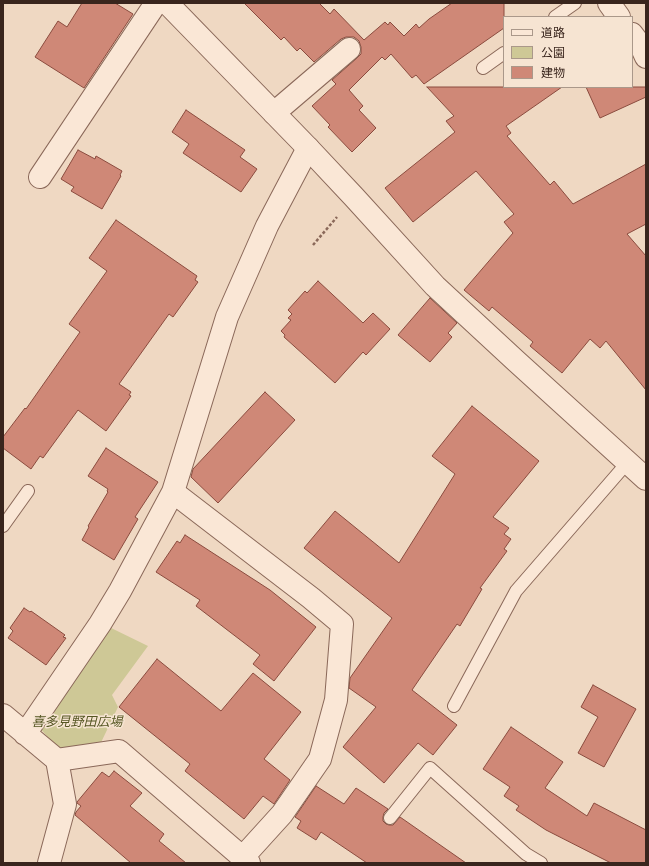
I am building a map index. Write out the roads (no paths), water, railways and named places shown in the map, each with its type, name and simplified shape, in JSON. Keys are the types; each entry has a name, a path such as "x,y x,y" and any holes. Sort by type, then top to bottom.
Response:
{"street":[{"path":"40,177 156,3"},
{"path":"167,3 308,148 435,286 646,479"},
{"path":"609,3 618,16"},
{"path":"633,35 641,46 646,57"},
{"path":"274,113 349,50"},
{"path":"25,734 100,624 120,591 173,492 227,317 267,226 308,148"},
{"path":"58,760 119,751 246,860 282,814 320,759 336,700 342,624 311,598 173,492"},
{"path":"3,715 58,760 65,804 49,863"}],"lane":[{"path":"556,16 575,3"},
{"path":"483,68 503,54"},
{"path":"454,706 516,591 627,463"},
{"path":"3,526 28,491"},
{"path":"390,818 430,768 526,854 541,863"}],"park label":[{"name":"喜多見野田広場","path":"77,723"}]}
